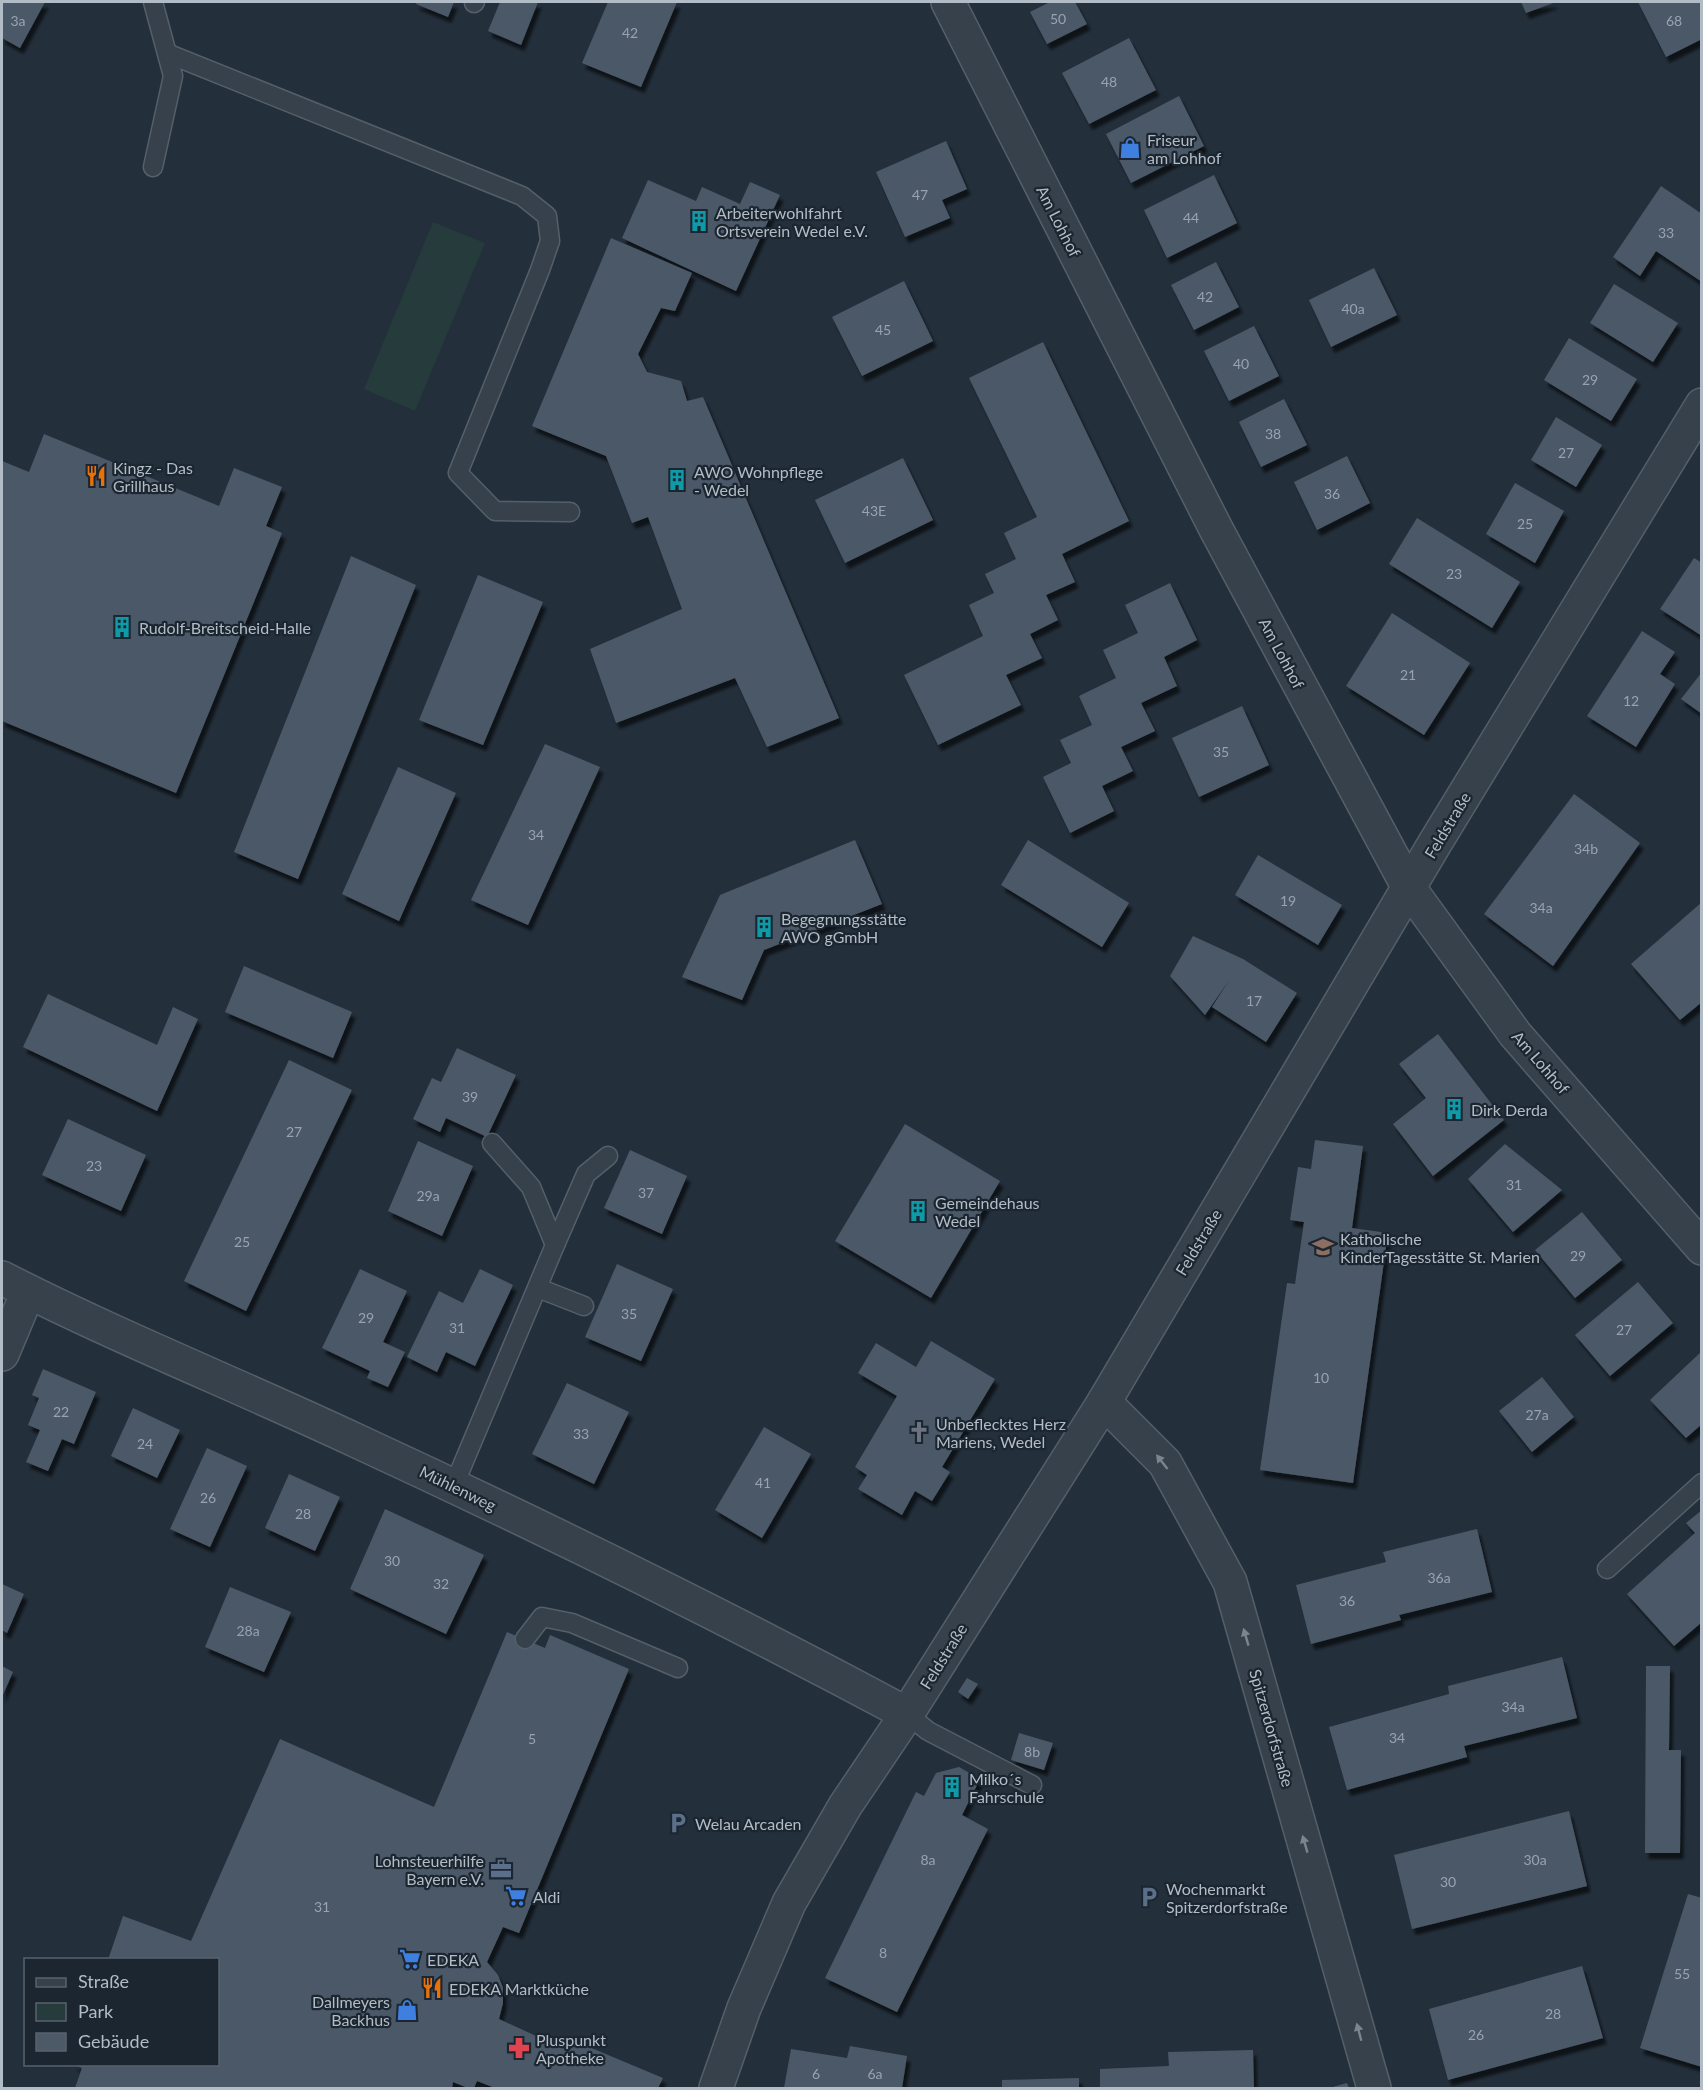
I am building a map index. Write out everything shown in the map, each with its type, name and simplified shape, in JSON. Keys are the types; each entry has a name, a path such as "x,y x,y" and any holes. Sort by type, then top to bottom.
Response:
{"street":[{"name":"Am Lohhof","path":"948,2 1216,529 1409,888 1515,1034 1701,1248"},
{"name":"Feldstraße","path":"716,2088 744,2008 789,1903 844,1806 907,1714 1104,1402 1409,888 1701,405"},
{"path":"2,1354 15,1285"},
{"name":"Mühlenweg","path":"15,1285 454,1485 788,1650 907,1714"},
{"name":"Spitzerdorfstraße","path":"1104,1402 1165,1462 1230,1582 1374,2088"}],"lane":[{"path":"153,2 174,76 153,167"},
{"path":"169,54 522,196 547,216 550,241 540,270 458,473 495,511 570,512"},
{"path":"492,1143 531,1187 555,1245"},
{"path":"454,1485 586,1174 608,1156"},
{"path":"538,1288 584,1305"},
{"path":"1607,1569 1701,1483"},
{"path":"525,1639 542,1617 572,1623 678,1668"},
{"path":"907,1714 928,1731 1032,1785"}],"green space":[{"path":"433,222 485,243 415,411 364,389"}],"building":[{"path":"2,2 45,2 20,48 2,38"},
{"path":"417,2 454,2 448,17 416,4"},
{"path":"500,2 538,2 521,45 488,31"},
{"path":"608,2 677,2 641,87 582,63"},
{"path":"1050,2 1075,2 1087,24 1047,44 1030,12"},
{"path":"1521,2 1556,2 1526,13"},
{"path":"1638,2 1702,2 1702,39 1666,57"},
{"path":"1129,38 1156,90 1089,124 1062,73"},
{"path":"1179,96 1204,146 1131,183 1106,134"},
{"path":"946,141 967,189 942,200 950,218 905,237 876,172"},
{"path":"1214,175 1237,223 1167,258 1144,210"},
{"name":"Arbeiterwohlfahrt Ortsverein Wedel e.V.","path":"648,180 696,201 702,187 740,204 750,182 780,195 736,291 622,238"},
{"path":"1661,186 1702,214 1702,282 1656,251 1640,276 1613,257"},
{"name":"AWO Wohnpflege - Wedel","path":"611,238 692,273 675,311 661,308 638,354 647,372 681,381 687,401 703,397 839,718 767,747 735,678 616,723 590,649 682,609 648,517 632,523 606,456 532,426"},
{"path":"1216,262 1239,307 1194,330 1171,285"},
{"path":"1374,268 1397,315 1331,347 1309,300"},
{"path":"904,281 933,341 862,376 832,317"},
{"path":"1614,284 1678,323 1653,362 1590,323"},
{"path":"1254,326 1279,376 1229,401 1204,351"},
{"path":"1569,338 1637,379 1611,421 1544,380"},
{"path":"1043,342 1129,521 1062,554 1075,582 1046,595 1058,620 1030,634 1042,658 1006,675 1021,705 938,745 904,675 983,636 969,605 994,593 985,574 1016,559 1004,533 1037,517 969,378"},
{"path":"1284,399 1307,445 1261,467 1239,422"},
{"path":"1556,417 1602,445 1576,487 1531,460"},
{"name":"Rudolf-Breitscheid-Halle","path":"44,434 219,506 234,468 282,487 266,526 282,533 176,793 2,721 2,461 29,472"},
{"path":"1347,456 1370,503 1317,530 1294,482"},
{"path":"903,458 933,520 845,563 815,500"},
{"path":"1515,483 1564,511 1535,563 1486,534"},
{"path":"1417,518 1520,582 1492,628 1389,564"},
{"path":"351,556 416,585 298,879 234,852"},
{"path":"1694,558 1702,563 1702,636 1660,609"},
{"path":"478,575 543,602 483,745 419,720"},
{"path":"1170,583 1197,640 1164,657 1177,686 1141,703 1155,731 1121,747 1133,771 1102,786 1114,811 1070,833 1043,777 1071,763 1060,740 1092,725 1079,696 1116,678 1103,650 1138,633 1125,605"},
{"path":"1392,613 1470,663 1424,735 1346,686"},
{"path":"1642,631 1675,652 1660,674 1675,684 1636,747 1587,716"},
{"path":"1702,672 1702,714 1681,699"},
{"path":"1242,706 1269,765 1199,797 1172,738"},
{"path":"545,744 600,767 528,925 471,900"},
{"path":"398,767 456,793 399,921 342,894"},
{"path":"1574,794 1640,843 1553,966 1484,914"},
{"name":"Begegnungsstätte AWO gGmbH","path":"855,840 882,904 764,950 742,1000 682,977 720,895"},
{"path":"1028,840 1129,903 1102,947 1001,885"},
{"path":"1258,855 1342,905 1318,945 1235,895"},
{"path":"1702,902 1702,1002 1680,1020 1631,964"},
{"path":"1193,936 1243,959 1297,993 1266,1042 1212,1007 1230,979 1205,1015 1170,976"},
{"path":"244,966 352,1012 333,1058 225,1012"},
{"path":"48,994 157,1045 173,1007 198,1019 157,1111 23,1047"},
{"name":"Dirk Derda","path":"1438,1034 1504,1120 1433,1176 1393,1124 1426,1098 1399,1064"},
{"path":"457,1048 516,1075 487,1137 446,1118 440,1132 413,1119 432,1078 441,1082"},
{"path":"289,1060 352,1090 246,1311 184,1281"},
{"path":"68,1119 146,1155 121,1211 42,1175"},
{"name":"Gemeindehaus Wedel","path":"905,1124 1000,1181 931,1298 835,1241"},
{"path":"1315,1140 1363,1146 1352,1228 1388,1233 1353,1483 1260,1470 1287,1283 1295,1284 1304,1222 1290,1220 1298,1167 1311,1169"},
{"path":"418,1141 473,1166 442,1236 388,1211"},
{"path":"1505,1144 1562,1190 1513,1232 1468,1179"},
{"path":"630,1150 687,1176 662,1234 604,1208"},
{"path":"1582,1212 1622,1260 1575,1298 1535,1250"},
{"path":"617,1264 673,1289 641,1361 585,1337"},
{"path":"360,1269 407,1291 383,1342 405,1352 388,1387 367,1378 370,1371 322,1348"},
{"path":"480,1269 513,1285 475,1366 446,1352 437,1372 407,1357 439,1291 463,1303"},
{"path":"1638,1282 1673,1323 1610,1376 1575,1335"},
{"name":"Unbeflecktes Herz Mariens, Wedel","path":"931,1341 995,1379 942,1467 950,1472 932,1501 915,1491 902,1515 858,1489 867,1475 855,1467 897,1396 858,1373 876,1343 916,1367"},
{"path":"1702,1351 1702,1424 1686,1438 1650,1400"},
{"path":"43,1369 96,1392 74,1444 62,1439 48,1471 26,1462 40,1430 28,1425 39,1398 32,1395"},
{"path":"1542,1377 1574,1417 1532,1452 1499,1411"},
{"path":"567,1383 629,1412 594,1484 532,1454"},
{"path":"133,1408 180,1430 157,1478 111,1456"},
{"path":"764,1427 811,1454 762,1538 715,1510"},
{"path":"207,1448 247,1466 210,1547 170,1529"},
{"path":"289,1474 340,1497 315,1551 265,1528"},
{"path":"385,1509 484,1555 446,1634 350,1589"},
{"path":"1702,1510 1702,1622 1674,1646 1627,1594 1695,1533 1686,1523"},
{"path":"1477,1529 1492,1592 1399,1615 1401,1620 1311,1644 1296,1585 1386,1562 1383,1552"},
{"path":"2,1584 24,1594 7,1633 2,1630"},
{"path":"230,1587 291,1612 264,1672 205,1647"},
{"path":"507,1632 545,1648 550,1635 629,1669 519,1933 503,1927 487,1962 498,1975 503,1988 503,2003 499,2019 569,2051 577,2042 663,2078 658,2088 495,2088 477,2081 474,2088 453,2082 452,2088 75,2088 82,2068 77,2066 219,2066 219,1958 109,1958 123,1916 191,1941 280,1739 434,1807"},
{"path":"1562,1657 1577,1718 1464,1746 1467,1757 1347,1790 1329,1727 1449,1694 1448,1686"},
{"path":"2,1666 13,1672 2,1697"},
{"path":"1646,1666 1670,1666 1669,1750 1681,1750 1680,1853 1645,1853"},
{"path":"967,1678 978,1684 968,1699 958,1692"},
{"path":"1019,1733 1053,1743 1044,1770 1011,1760"},
{"path":"959,1767 980,1779 962,1815 988,1829 897,2012 825,1978 916,1792 924,1796 936,1773"},
{"path":"1569,1811 1587,1886 1412,1929 1394,1855"},
{"path":"1688,1894 1702,1898 1702,2067 1640,2048"},
{"path":"1582,1966 1603,2038 1448,2080 1429,2009"},
{"path":"850,2046 907,2056 902,2088 784,2088 791,2049 847,2058"},
{"path":"1253,2050 1254,2088 1100,2088 1100,2069 1169,2066 1168,2052"},
{"path":"1079,2078 1079,2088 1002,2088 1002,2080"},
{"path":"1347,2083 1349,2088 1329,2088"}],"place":[{"name":"Friseur am Lohhof","path":"1130,148"},
{"name":"Arbeiterwohlfahrt Ortsverein Wedel e.V.","path":"699,221"},
{"name":"Kingz - Das Grillhaus","path":"96,476"},
{"name":"AWO Wohnpflege - Wedel","path":"677,480"},
{"name":"Rudolf-Breitscheid-Halle","path":"122,627"},
{"name":"Begegnungsstätte AWO gGmbH","path":"764,927"},
{"name":"Dirk Derda","path":"1454,1109"},
{"name":"Gemeindehaus Wedel","path":"918,1211"},
{"name":"Katholische KinderTagesstätte St. Marien","path":"1323,1247"},
{"name":"Unbeflecktes Herz Mariens, Wedel","path":"919,1432"},
{"name":"Milko´s Fahrschule","path":"952,1787"},
{"name":"Welau Arcaden","path":"678,1823"},
{"name":"Lohnsteuerhilfe Bayern e.V.","path":"501,1869"},
{"name":"Aldi","path":"516,1896"},
{"name":"Wochenmarkt Spitzerdorfstraße","path":"1149,1897"},
{"name":"EDEKA","path":"410,1959"},
{"name":"EDEKA Marktküche","path":"432,1988"},
{"name":"Dallmeyers Backhus","path":"407,2010"},
{"name":"Pluspunkt Apotheke","path":"519,2048"}]}
